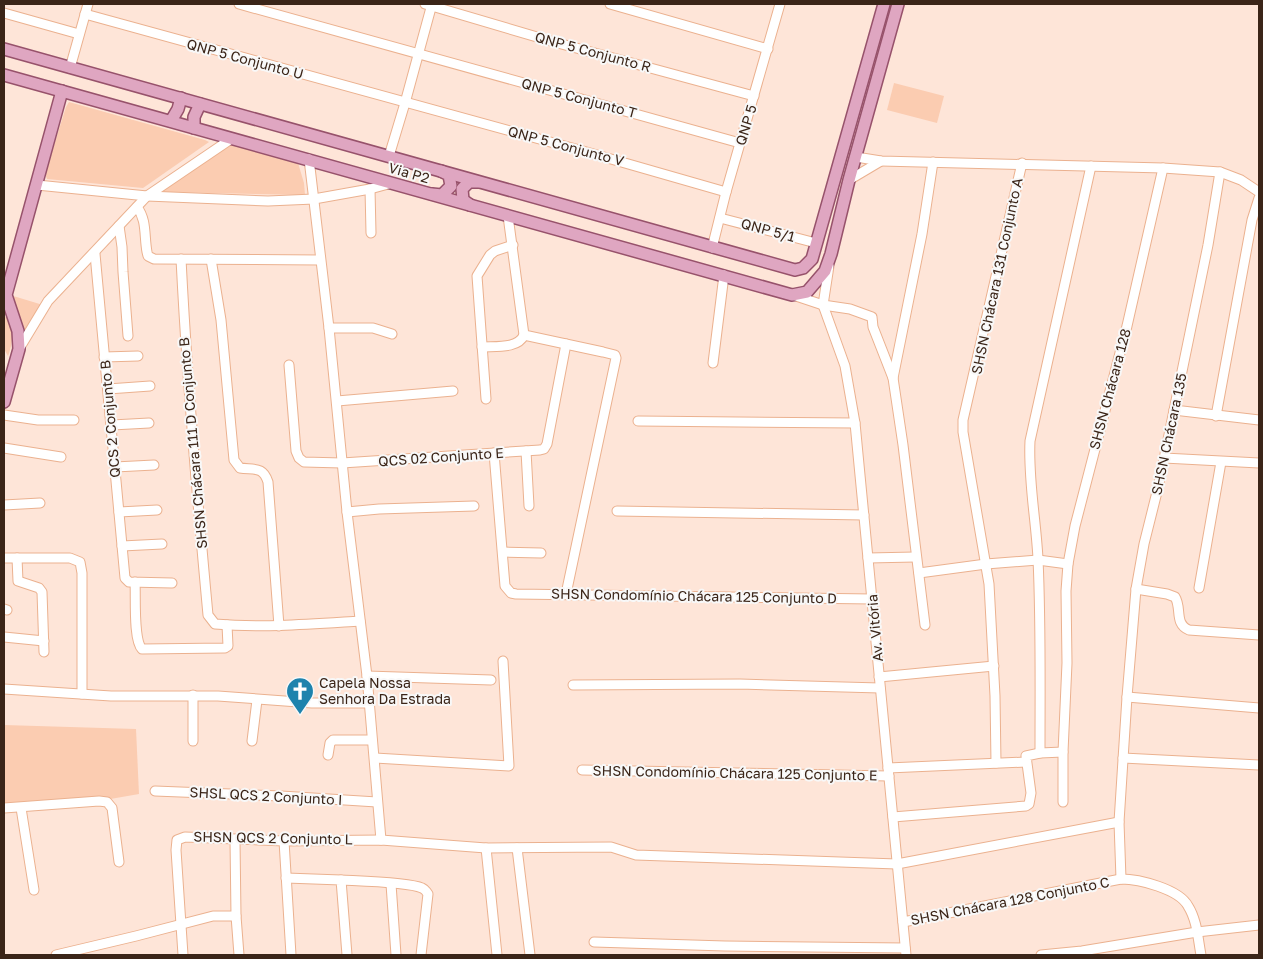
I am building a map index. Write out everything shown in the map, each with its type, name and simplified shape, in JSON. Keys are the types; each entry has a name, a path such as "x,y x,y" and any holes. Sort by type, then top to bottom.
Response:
{"main road":[{"path":"816,243 884,4"},
{"path":"831,254 849,180 898,4"},
{"name":"Via P2","path":"4,49 795,270 803,268 812,258 816,243"},
{"name":"Via P2","path":"4,75 792,295 807,292 825,271 831,254"},
{"path":"4,402 19,349 18,331 6,296 62,92"},
{"path":"171,122 182,98"},
{"path":"194,128 194,117 200,104"},
{"path":"430,194 442,194 450,186 449,175 438,170"},
{"path":"472,206 463,200 462,189 469,182 480,182"}],"street":[{"path":"70,68 88,4"},
{"name":"QNP 5 Conjunto T","path":"239,4 740,143"},
{"path":"389,156 418,54 429,4"},
{"name":"QNP 5 Conjunto R","path":"429,4 554,42 754,96"},
{"path":"610,4 768,49"},
{"name":"QNP 5","path":"712,248 726,192 780,4"},
{"path":"4,13 79,34"},
{"name":"QNP 5 Conjunto U","path":"85,14 405,103"},
{"name":"QNP 5 Conjunto V","path":"405,103 583,150 726,192"},
{"path":"19,349 48,301 95,254 147,196 231,139"},
{"path":"856,157 881,161 1022,163 1220,172 1240,180 1259,192"},
{"path":"309,159 337,401 347,512 367,676 381,840"},
{"path":"849,180 881,161"},
{"path":"893,378 922,234 933,162"},
{"name":"SHSN Chácara 131 Conjunto A","path":"996,763 994,666 986,564 963,432 964,420 1022,163"},
{"path":"1040,753 1038,560 1029,477 1030,441 1091,166"},
{"name":"SHSN Chácara 128","path":"1063,802 1068,564 1075,526 1127,326 1163,168"},
{"name":"SHSN Chácara 135","path":"1123,758 1136,590 1144,544 1164,458 1208,245 1220,172"},
{"path":"37,185 147,196 268,201 314,199 392,183"},
{"path":"370,189 371,233"},
{"path":"1216,416 1252,220 1259,198"},
{"path":"137,207 142,215 148,256 154,260 320,260"},
{"path":"482,347 516,344 522,340 524,335 508,216"},
{"name":"QNP 5/1","path":"720,218 816,243"},
{"path":"119,226 128,336"},
{"path":"486,399 476,281 478,272 490,254 513,245"},
{"name":"QCS 2 Conjunto B","path":"95,254 112,425 123,571 125,578 132,582 139,645 142,649 225,648 229,642 227,625"},
{"path":"823,305 831,254"},
{"name":"SHSN Chácara 111 D Conjunto B","path":"181,259 186,354 208,615 215,624 227,625"},
{"path":"211,259 221,320 234,460 240,468 262,470 268,482 279,626"},
{"path":"713,363 724,275"},
{"path":"792,295 823,305 850,308 872,317 873,327 893,378 904,445 924,625"},
{"name":"Av. Vitória","path":"823,305 845,366 855,423 906,952"},
{"path":"329,328 373,328 392,334"},
{"path":"524,335 603,352 614,355 616,358 566,594"},
{"name":"QCS 02 Conjunto E","path":"289,365 296,452 304,462 342,463 540,450 544,449 546,444 566,344"},
{"path":"104,358 138,356"},
{"path":"108,389 150,386"},
{"path":"337,401 453,391"},
{"path":"1174,410 1259,420"},
{"path":"4,415 38,420 74,420"},
{"path":"638,421 855,423"},
{"path":"112,425 148,423"},
{"path":"4,448 61,457"},
{"path":"526,451 529,506"},
{"path":"494,453 503,552 541,553"},
{"path":"1164,458 1259,463"},
{"path":"1199,588 1221,462"},
{"path":"115,466 154,465"},
{"path":"4,505 40,503"},
{"path":"347,512 474,506"},
{"path":"119,512 157,510"},
{"path":"617,511 864,514"},
{"path":"122,546 162,544"},
{"name":"SHSN Condomínio Chácara 125 Conjunto D","path":"503,552 506,586 511,593 516,594 872,599"},
{"path":"868,558 915,557"},
{"path":"4,558 73,558 81,563 82,694"},
{"path":"17,558 18,581 39,588 42,592 44,652"},
{"path":"919,573 986,564 1038,560 1068,564"},
{"path":"132,582 172,584"},
{"path":"1136,590 1167,594 1175,597 1179,621 1188,630 1259,635"},
{"path":"227,625 279,626 360,621"},
{"path":"4,637 44,641"},
{"path":"375,758 509,766 502,662"},
{"path":"879,677 994,666"},
{"path":"367,676 490,680"},
{"path":"574,685 730,684 880,688"},
{"path":"4,689 131,697 193,695 312,703 369,703"},
{"path":"193,695 193,741"},
{"path":"1127,697 1259,708"},
{"path":"252,741 257,700"},
{"path":"328,755 330,743 333,740 372,740"},
{"path":"893,817 1020,807 1029,804 1031,785 1026,756 1063,752"},
{"path":"1123,758 1259,765"},
{"name":"SHSN Chácara 128 Conjunto C","path":"903,922 1121,879 1119,822 1123,758"},
{"name":"SHSN Condomínio Chácara 125 Conjunto E","path":"582,770 888,772 1026,762"},
{"name":"SHSL QCS 2 Conjunto I","path":"155,791 377,802"},
{"path":"4,808 107,802 112,808 119,862"},
{"path":"21,808 34,890"},
{"name":"SHSN QCS 2 Conjunto L","path":"182,924 176,850 177,840 185,837 284,841 381,840 486,848 610,847 636,855 897,864 1119,822"},
{"path":"235,840 236,916 239,955"},
{"path":"284,841 291,955"},
{"path":"486,848 497,955"},
{"path":"517,848 530,955"},
{"path":"286,878 416,886 425,890 428,894 421,955"},
{"path":"1121,879 1135,879 1156,885 1178,896 1188,905 1197,932 1200,955"},
{"path":"341,880 347,955"},
{"path":"391,884 396,955"},
{"path":"56,955 213,916 236,916"},
{"path":"182,924 183,955"},
{"path":"1041,955 1082,951 1197,932 1259,925"},
{"path":"594,942 906,952"}],"shaded area":[{"path":"894,83 944,96 937,123 887,110"},
{"path":"69,102 209,142 143,188 47,179 45,174"},
{"path":"228,143 298,163 304,183 305,195 163,192 162,189"},
{"path":"10,295 43,305 21,336"},
{"path":"4,317 9,322 11,331 12,342 8,356 4,349"},
{"path":"4,725 136,729 139,794 99,801 4,808"}],"place":[{"name":"Capela Nossa Senhora Da Estrada","path":"300,715"}]}
